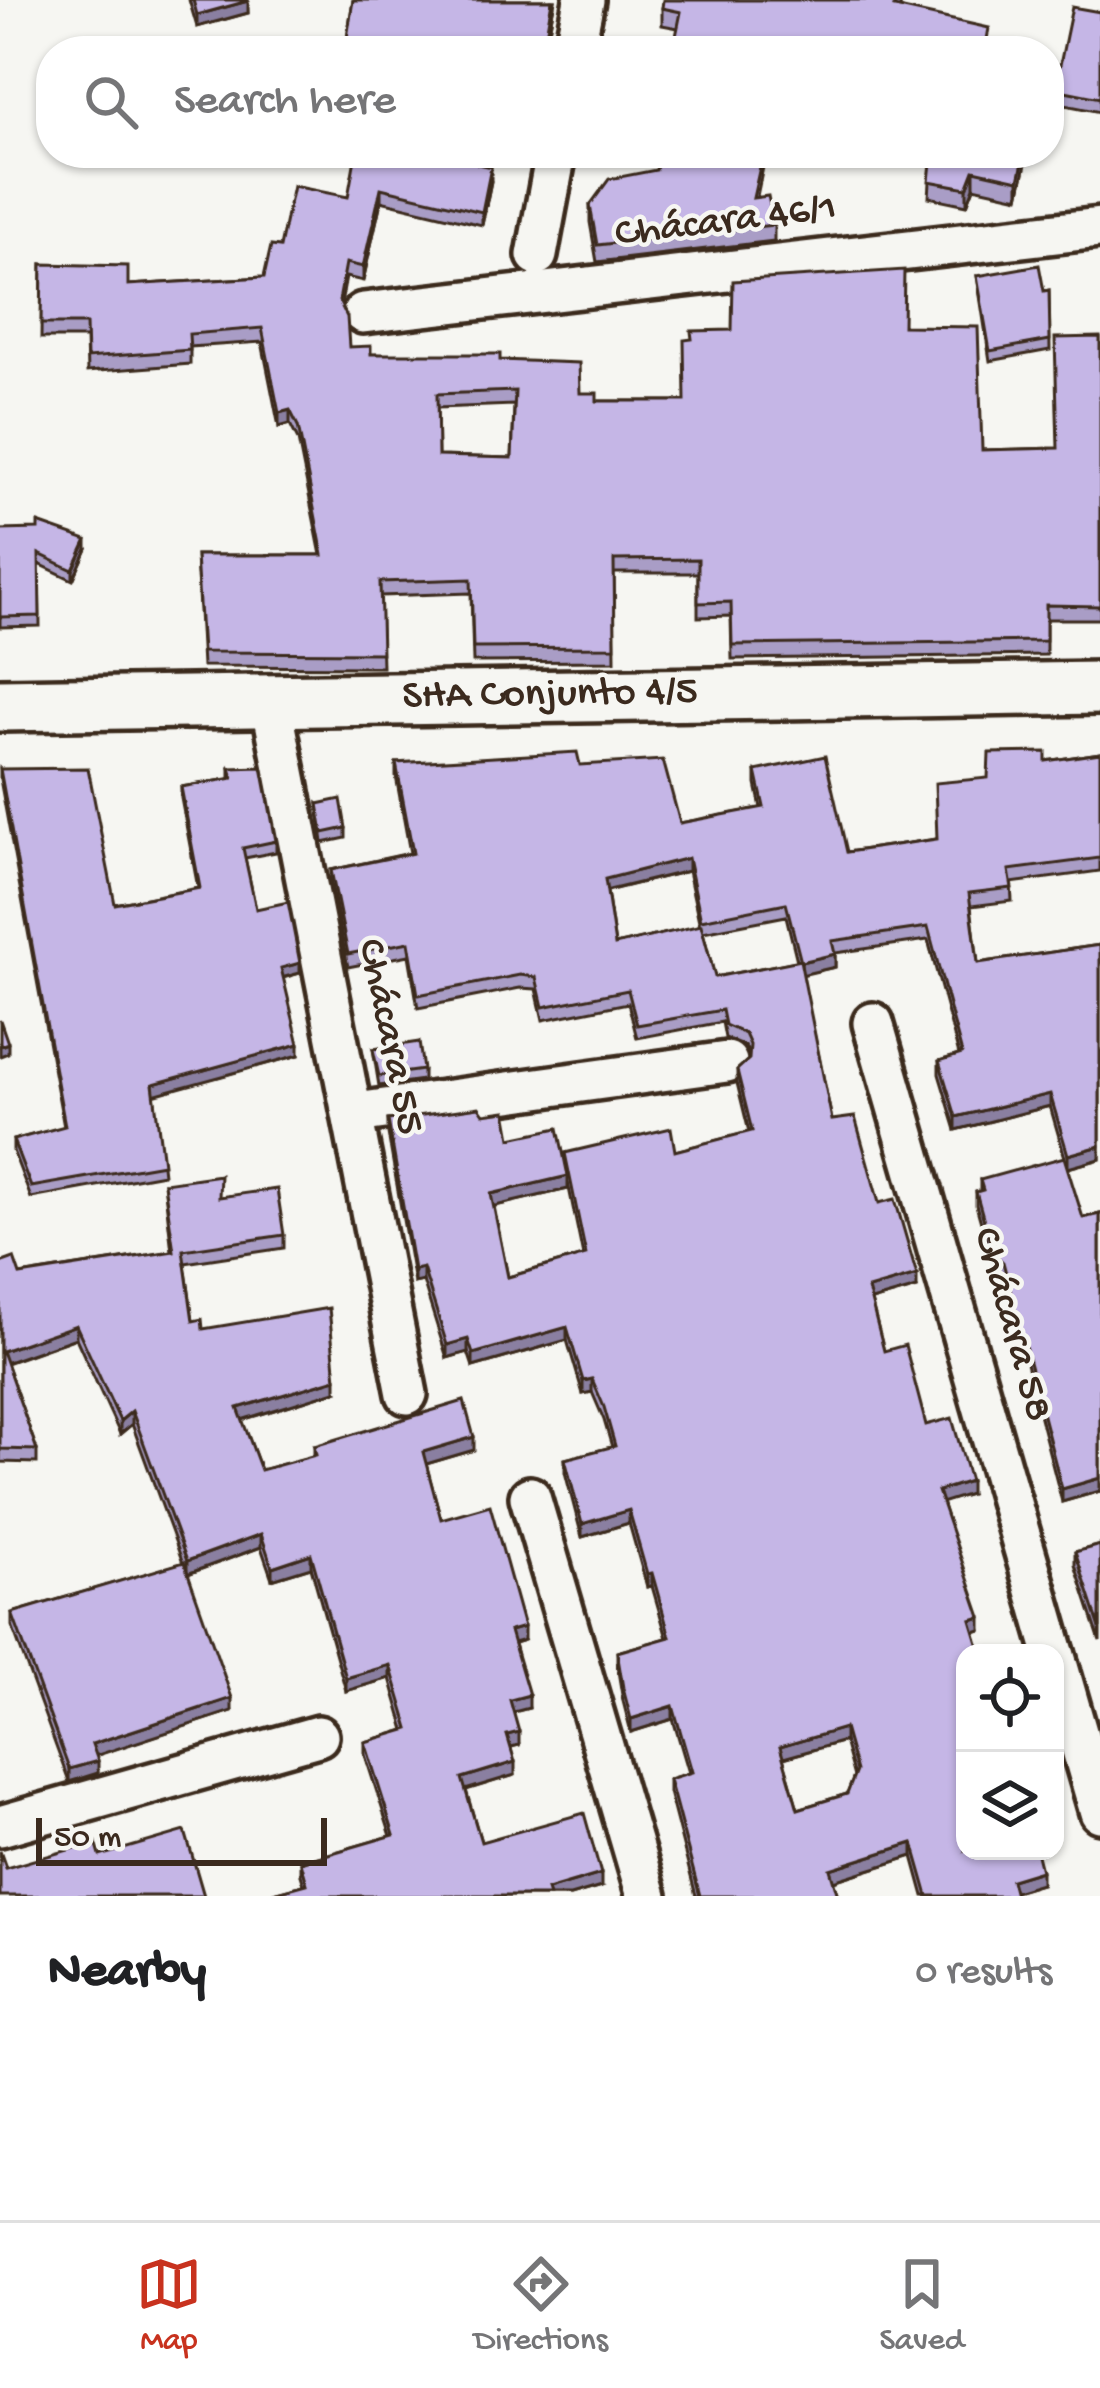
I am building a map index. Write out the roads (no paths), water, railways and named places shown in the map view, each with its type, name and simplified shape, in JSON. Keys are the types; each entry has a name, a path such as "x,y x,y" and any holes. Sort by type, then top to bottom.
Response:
{"street":[{"path":"577,36 584,0"},
{"path":"537,255 553,168"},
{"name":"Chácara 46/1","path":"363,313 1100,228"},
{"name":"SHA Conjunto 4/5","path":"0,705 1100,688"},
{"name":"Chácara 55","path":"272,700 407,1394"},
{"name":"Chácara 58","path":"873,1023 1052,1644"},
{"path":"356,1113 727,1062"},
{"path":"530,1497 647,1896"},
{"name":"Chácara 58","path":"1064,1686 1100,1812"},
{"path":"0,1826 318,1736"}]}
